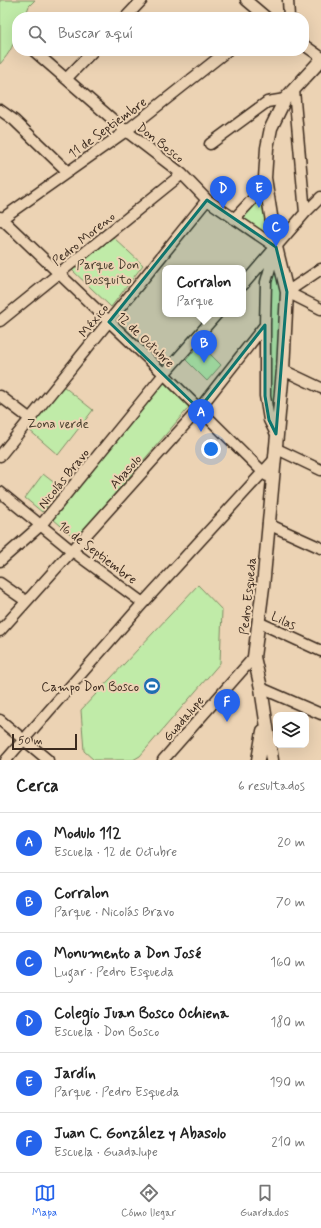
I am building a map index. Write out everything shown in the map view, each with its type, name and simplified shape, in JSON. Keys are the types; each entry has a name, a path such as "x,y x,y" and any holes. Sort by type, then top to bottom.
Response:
{"street":[{"path":"131,12 142,0"},
{"path":"246,0 260,12"},
{"path":"288,0 289,12"},
{"path":"309,49 319,58"},
{"name":"Don Bosco","path":"40,56 126,131 182,174 207,200 276,247"},
{"path":"66,79 88,56"},
{"name":"11 de Septiembre","path":"1,219 126,131 221,56"},
{"name":"Pedro Esqueda","path":"272,760 261,688 254,658 283,370 287,292 276,247 266,185 266,148 271,128 285,98 294,90 319,58"},
{"path":"294,90 305,213"},
{"path":"210,144 267,102 285,98"},
{"path":"0,110 14,120 68,172"},
{"name":"Pedro Moreno","path":"0,321 182,174"},
{"path":"234,219 266,185"},
{"path":"246,282 305,213 321,197"},
{"name":"México","path":"0,456 29,418 109,322 207,200"},
{"name":"12 de Octubre","path":"1,219 164,374 272,482"},
{"name":"Pedro Esqueda","path":"276,247 266,282 265,325 265,396 269,420 276,434"},
{"path":"321,269 287,292 321,309"},
{"name":"Nicolás Bravo","path":"0,561 41,526 164,374 214,317"},
{"name":"Abasolo","path":"0,631 199,409 265,325"},
{"path":"283,370 321,388"},
{"path":"0,396 29,418"},
{"path":"6,760 143,603 263,472 274,454 321,470"},
{"name":"16 de Septiembre","path":"0,492 71,550 143,603"},
{"path":"268,524 321,548"},
{"path":"0,583 26,601"},
{"name":"Lilas","path":"258,622 321,651"},
{"name":"Guadalupe","path":"163,760 254,658"},
{"path":"261,688 321,714"},
{"path":"0,720 48,760"},
{"path":"258,760 265,722"}],"highlighted area":[{"path":"207,200 276,247 287,292 276,434 269,420 265,396 265,325 199,409 109,322"}],"green space":[{"path":"0,0 35,0 29,6 27,12 12,12 12,48 0,64"},
{"path":"264,194 271,240 241,221"},
{"name":"Parque Don Bosquito","path":"113,237 143,265 111,307 72,270"},
{"path":"276,260 284,296 276,398 270,411 268,283"},
{"path":"200,344 221,365 207,381 186,360"},
{"path":"166,380 191,405 76,539 53,519"},
{"name":"Zona verde","path":"63,386 93,410 58,455 28,429"},
{"path":"43,474 61,488 42,512 25,498"},
{"name":"Campo Don Bosco","path":"198,585 222,610 220,663 140,756 133,760 94,760 84,751 81,710"}],"place":[{"name":"Jardín","path":"259,208"},
{"name":"Colegio Juan Bosco Ochiena","path":"223,209"},
{"name":"Monumento a Don José","path":"276,247"},
{"name":"Corralon","path":"204,363"},
{"name":"Modulo 112","path":"201,432"},
{"name":"Campo Don Bosco","path":"152,686"},
{"name":"Juan C. González y Abasolo","path":"227,722"}]}
